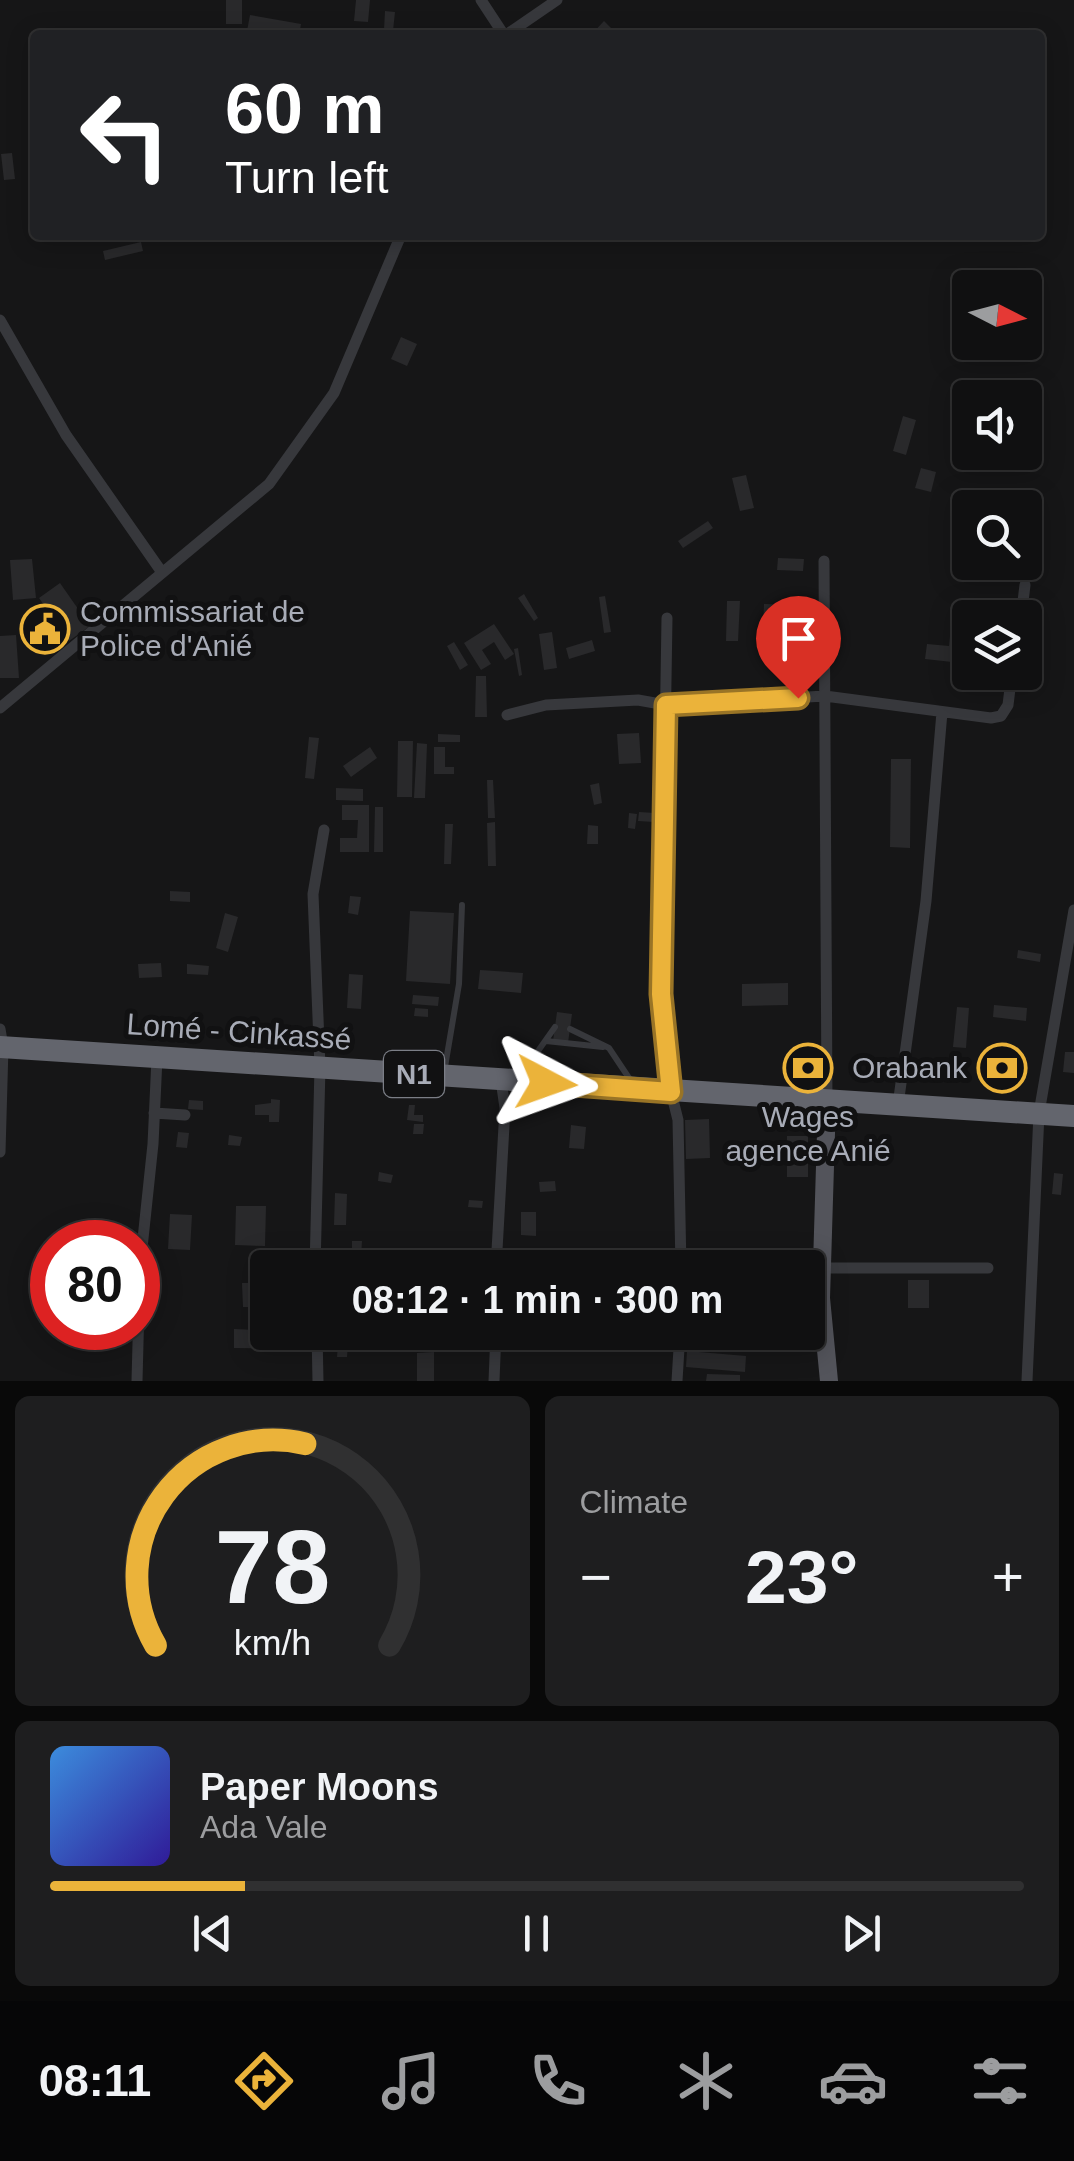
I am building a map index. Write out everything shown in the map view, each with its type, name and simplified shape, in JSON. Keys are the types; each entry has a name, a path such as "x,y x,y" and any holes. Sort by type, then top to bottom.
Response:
{"highway":[{"name":"Lomé - Cinkassé","path":"1,1041 157,1058 1074,1116"}],"main road":[{"path":"822,1250 827,1100"},
{"path":"825,1340 829,1381"}],"street":[{"path":"481,0 502,30"},
{"path":"512,30 557,0"},
{"path":"2,702 269,484 334,392 399,240"},
{"path":"0,320 66,435 161,571"},
{"path":"824,561 827,1100"},
{"path":"1023,600 1025,586"},
{"path":"667,618 661,994 671,1092 678,1120 682,1250"},
{"path":"507,714 546,705 638,700 666,705 825,696 1001,716 1008,705 1010,690"},
{"path":"898,1105 926,901 942,712"},
{"path":"315,1250 320,1067 313,894 324,830"},
{"path":"1028,1381 1039,1114 1074,910"},
{"path":"0,1152 1,1041"},
{"path":"137,1381 140,1267 157,1058"},
{"path":"497,1250 509,1080"},
{"path":"154,1113 185,1115"},
{"path":"825,1266 988,1268"},
{"path":"317,1350 318,1381"},
{"path":"494,1381 495,1350"},
{"path":"677,1381 679,1350"}],"lane":[{"path":"444,1076 459,984 462,905"},
{"path":"509,1080 555,1027"},
{"path":"570,1029 609,1048 637,1090"},
{"path":"545,1041 609,1048"}],"building":[{"path":"226,0 242,0 242,24 226,24"},
{"path":"356,0 370,0 368,22 354,21"},
{"path":"385,11 395,12 393,30 384,30"},
{"path":"250,15 301,24 300,30 247,30"},
{"path":"604,21 612,29 611,30 596,30"},
{"path":"12,153 15,179 4,180 1,154"},
{"path":"141,242 143,251 105,260 103,251"},
{"path":"401,337 417,344 407,366 391,359"},
{"path":"903,416 916,420 906,455 893,451"},
{"path":"921,468 936,472 931,492 915,488"},
{"path":"746,475 754,508 740,511 732,478"},
{"path":"708,521 713,528 683,548 678,541"},
{"path":"778,558 804,559 803,571 777,570"},
{"path":"32,559 36,598 13,600 10,560"},
{"path":"60,583 90,626 69,641 60,628 64,625 39,598"},
{"path":"524,594 538,618 534,621 518,598"},
{"path":"605,596 611,632 604,633 599,597"},
{"path":"727,601 740,601 738,641 726,641"},
{"path":"764,604 801,605 800,629 763,628"},
{"path":"494,624 514,654 505,660 494,642 482,650 491,664 481,670 464,643"},
{"path":"952,626 952,662 925,659 927,644 949,646"},
{"path":"552,632 557,668 544,670 539,634"},
{"path":"16,635 19,678 0,678 0,636"},
{"path":"592,640 595,651 569,659 566,648"},
{"path":"454,642 468,665 460,670 447,646"},
{"path":"518,648 522,675 519,676 514,649"},
{"path":"476,676 486,676 487,717 475,717"},
{"path":"639,733 641,763 619,764 617,734"},
{"path":"438,734 460,735 460,742 438,742"},
{"path":"309,737 319,738 314,779 305,778"},
{"path":"398,741 413,741 412,797 397,797"},
{"path":"417,743 427,744 425,798 414,798"},
{"path":"370,747 377,758 351,777 343,766"},
{"path":"434,747 445,747 445,767 454,767 454,774 434,774"},
{"path":"891,759 911,759 910,848 890,847"},
{"path":"487,780 493,780 495,818 488,818"},
{"path":"599,783 602,803 594,805 590,785"},
{"path":"336,788 363,789 363,801 336,800"},
{"path":"342,805 369,805 369,852 340,852 340,838 357,838 358,820 342,820"},
{"path":"375,807 383,807 383,852 374,852"},
{"path":"639,812 655,813 654,822 638,821"},
{"path":"629,813 637,814 635,829 628,828"},
{"path":"495,822 496,866 488,866 487,823"},
{"path":"445,824 453,824 451,864 444,864"},
{"path":"588,825 598,826 598,844 587,844"},
{"path":"170,891 190,892 190,902 170,901"},
{"path":"350,896 361,897 358,915 348,913"},
{"path":"410,911 454,913 450,984 406,981"},
{"path":"225,913 238,917 228,952 216,948"},
{"path":"1018,950 1041,954 1040,962 1017,958"},
{"path":"161,963 162,977 139,978 138,964"},
{"path":"187,964 209,966 208,975 187,974"},
{"path":"480,970 523,973 521,993 478,989"},
{"path":"349,974 363,975 361,1009 347,1008"},
{"path":"788,983 788,1005 742,1006 742,984"},
{"path":"413,995 439,997 438,1006 412,1004"},
{"path":"994,1005 1027,1008 1026,1021 993,1017"},
{"path":"957,1007 969,1008 966,1048 953,1047"},
{"path":"415,1008 428,1009 428,1017 414,1016"},
{"path":"557,1012 572,1014 568,1043 553,1041"},
{"path":"1065,1052 1074,1052 1074,1073 1063,1072"},
{"path":"271,1099 280,1100 279,1122 269,1122 269,1115 255,1115 255,1105 271,1103"},
{"path":"189,1100 203,1101 203,1110 188,1109"},
{"path":"409,1105 415,1105 414,1115 423,1115 423,1122 407,1120"},
{"path":"709,1119 710,1158 686,1159 685,1120"},
{"path":"414,1124 424,1124 423,1134 413,1134"},
{"path":"571,1125 586,1127 584,1149 569,1148"},
{"path":"178,1132 189,1133 187,1148 176,1147"},
{"path":"229,1135 242,1137 240,1146 228,1145"},
{"path":"787,1136 808,1136 808,1177 787,1177"},
{"path":"379,1172 393,1175 391,1183 378,1181"},
{"path":"1054,1173 1063,1174 1061,1195 1052,1194"},
{"path":"555,1181 556,1191 540,1192 539,1182"},
{"path":"335,1193 347,1194 346,1225 334,1225"},
{"path":"469,1200 483,1201 482,1208 468,1207"},
{"path":"236,1206 266,1206 265,1246 235,1245"},
{"path":"521,1212 536,1212 536,1236 521,1235"},
{"path":"170,1214 192,1215 190,1250 168,1249"},
{"path":"352,1241 362,1241 361,1250 352,1250"},
{"path":"908,1280 929,1280 929,1308 908,1308"},
{"path":"242,1283 250,1283 250,1307 243,1307"},
{"path":"234,1329 250,1330 250,1348 234,1348"},
{"path":"338,1350 348,1350 347,1357 337,1357"},
{"path":"687,1351 746,1356 745,1372 686,1367"},
{"path":"434,1352 434,1381 417,1381 417,1353"},
{"path":"707,1374 740,1375 740,1381 706,1381"}],"place":[{"name":"Commissariat de Police d'Anié","path":"45,629"},
{"name":"Wages agence Anié","path":"808,1068"},
{"name":"Orabank","path":"1002,1068"}],"route":[{"path":"546,1083 671,1092 661,994 666,705 798,698"}]}
